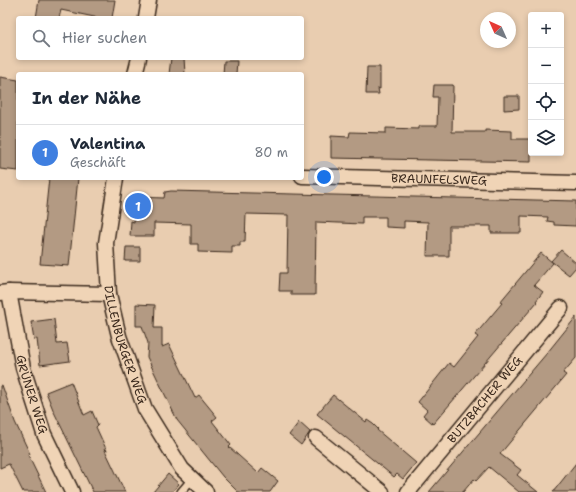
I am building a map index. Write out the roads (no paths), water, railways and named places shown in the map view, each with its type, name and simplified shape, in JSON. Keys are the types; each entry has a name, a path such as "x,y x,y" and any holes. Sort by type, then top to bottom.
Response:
{"street":[{"path":"146,16 150,0"},
{"path":"136,72 138,60"},
{"name":"BRAUNFELSWEG","path":"304,176 576,183"},
{"name":"DILLENBURGER WEG","path":"116,180 106,243 109,294 119,336 145,409 182,469 206,492"},
{"path":"4,292 109,294"},
{"name":"GRÜNER WEG","path":"4,292 23,368 44,434 72,492"},
{"name":"BUTZBACHER WEG","path":"408,492 561,308"},
{"path":"316,438 382,492"}],"lane":[{"path":"181,492 192,479"}],"place":[{"name":"Valentina","path":"138,206"}]}
